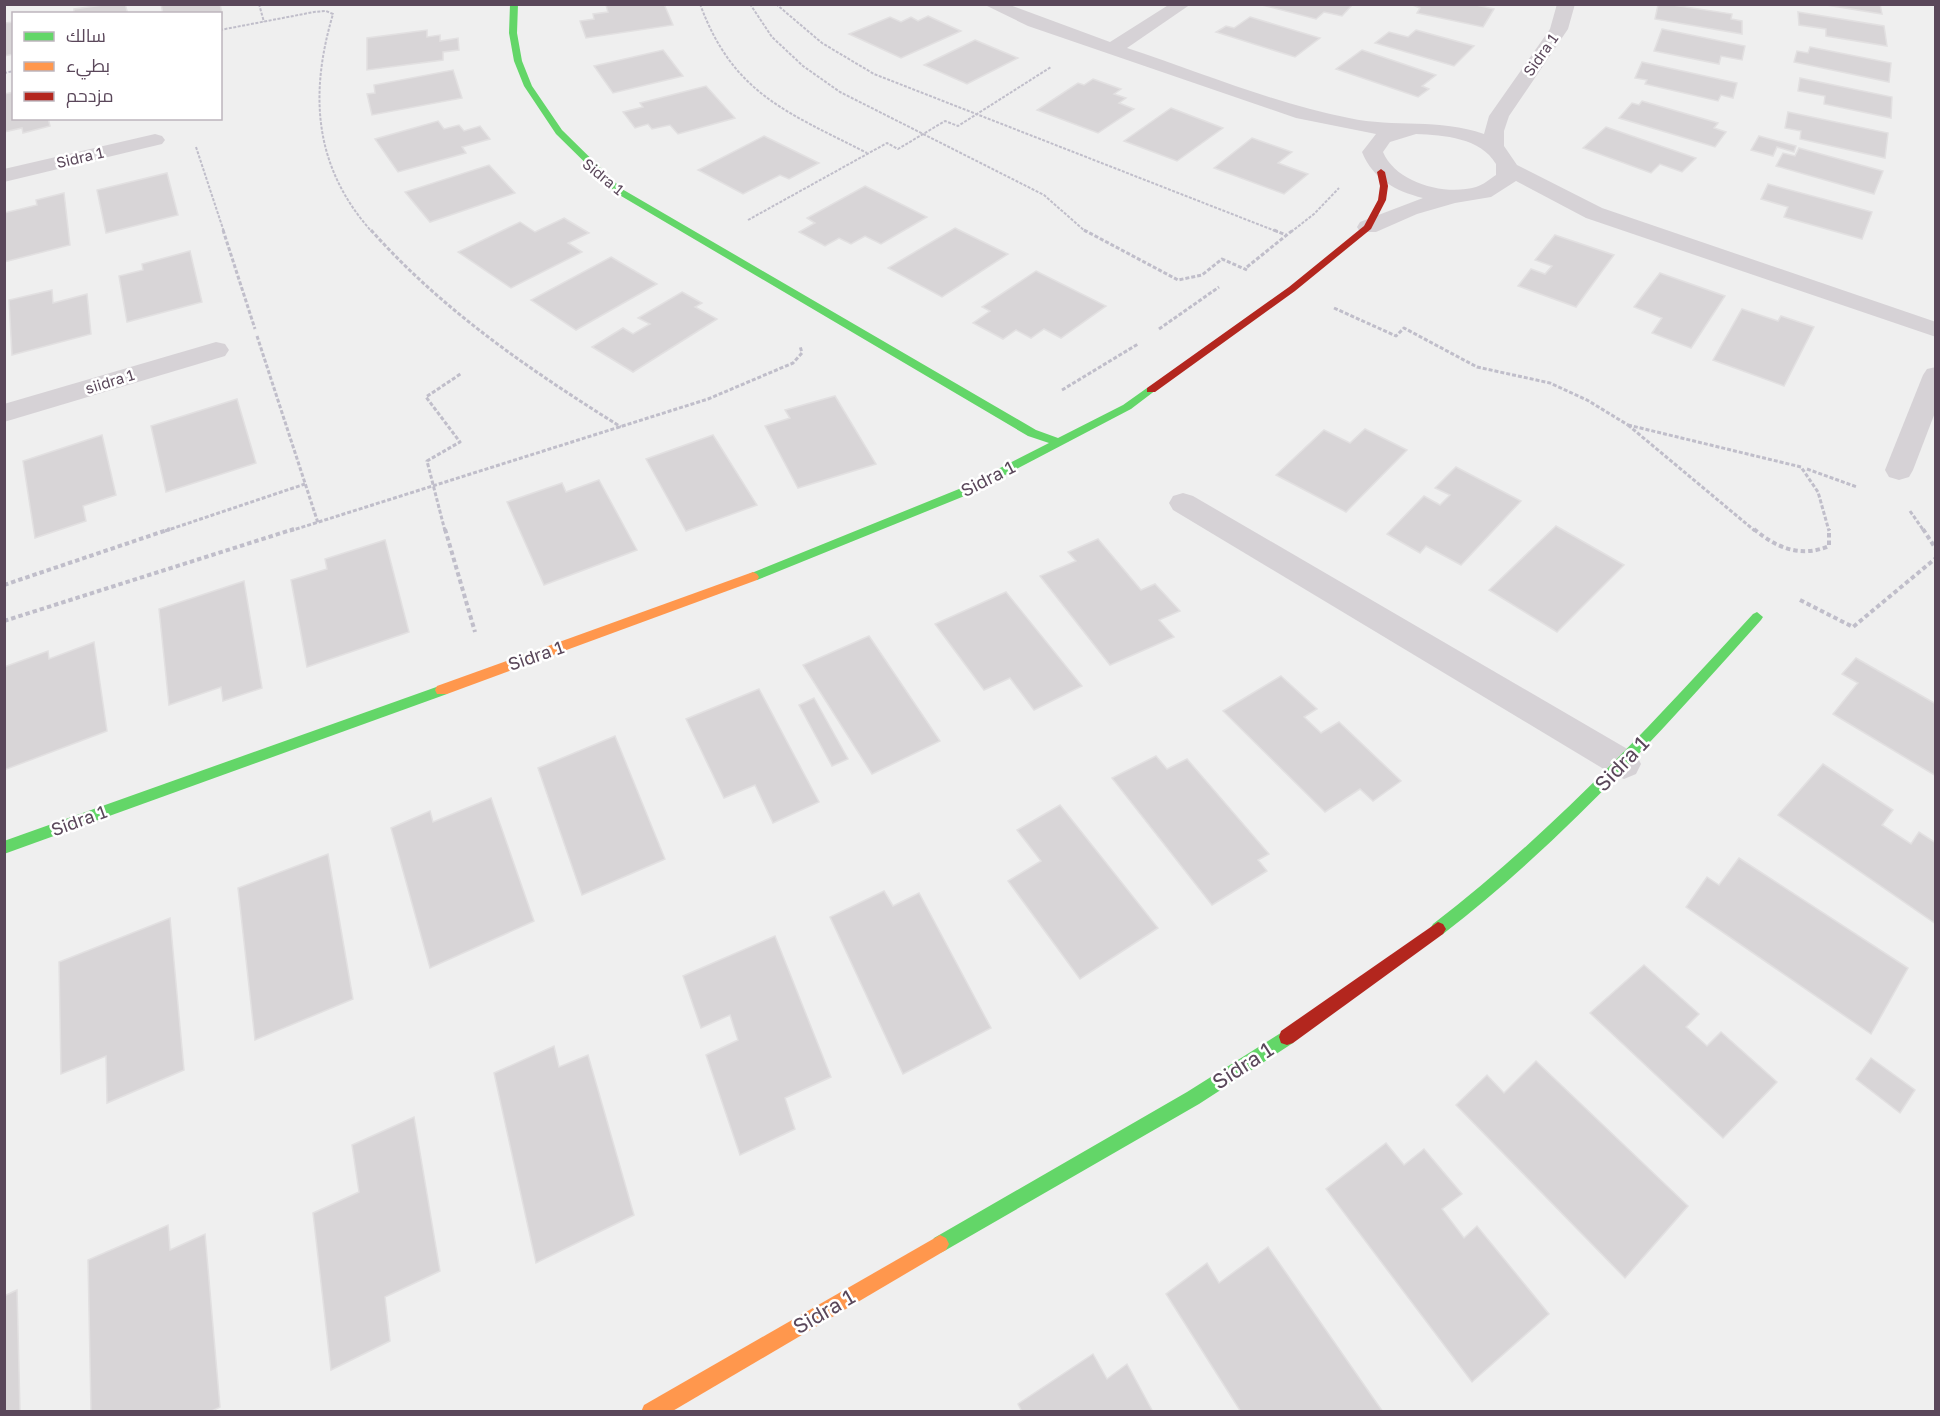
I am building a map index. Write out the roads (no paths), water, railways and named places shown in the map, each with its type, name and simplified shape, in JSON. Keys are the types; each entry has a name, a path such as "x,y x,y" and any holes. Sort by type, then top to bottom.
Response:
{"street":[{"name":"Sidra 1","path":"514,4 514,45 524,80 545,116 576,154 619,191 1032,433 1058,442"},
{"path":"991,4 1112,49 1303,114 1350,125 1399,131 1435,128 1474,116 1507,101"},
{"path":"1112,49 1183,4"},
{"name":"Sidra 1","path":"1494,148 1494,131 1507,101 1559,29 1566,4"},
{"path":"1303,114 1413,189 1455,196"},
{"path":"1435,128 1477,139 1494,148 1507,162 1509,169 1507,178 1488,192"},
{"path":"1368,227 1382,200 1384,186 1373,160 1375,145 1384,137 1399,131"},
{"name":"Sidra 1","path":"4,176 155,140"},
{"path":"1509,169 1594,213"},
{"path":"1368,227 1409,209 1455,196 1488,192 1517,197 1594,213 1935,330"},
{"name":"Sidra 1","path":"4,848 487,673 602,634 855,537 963,492 1126,407 1292,289 1368,227"},
{"name":"siidra 1","path":"4,414 216,350"},
{"path":"1899,470 1935,375"},
{"path":"1183,503 1624,764"},
{"name":"Sidra 1","path":"651,1412 1193,1098 1317,1017 1443,926 1543,843 1624,764 1756,617"}]}
